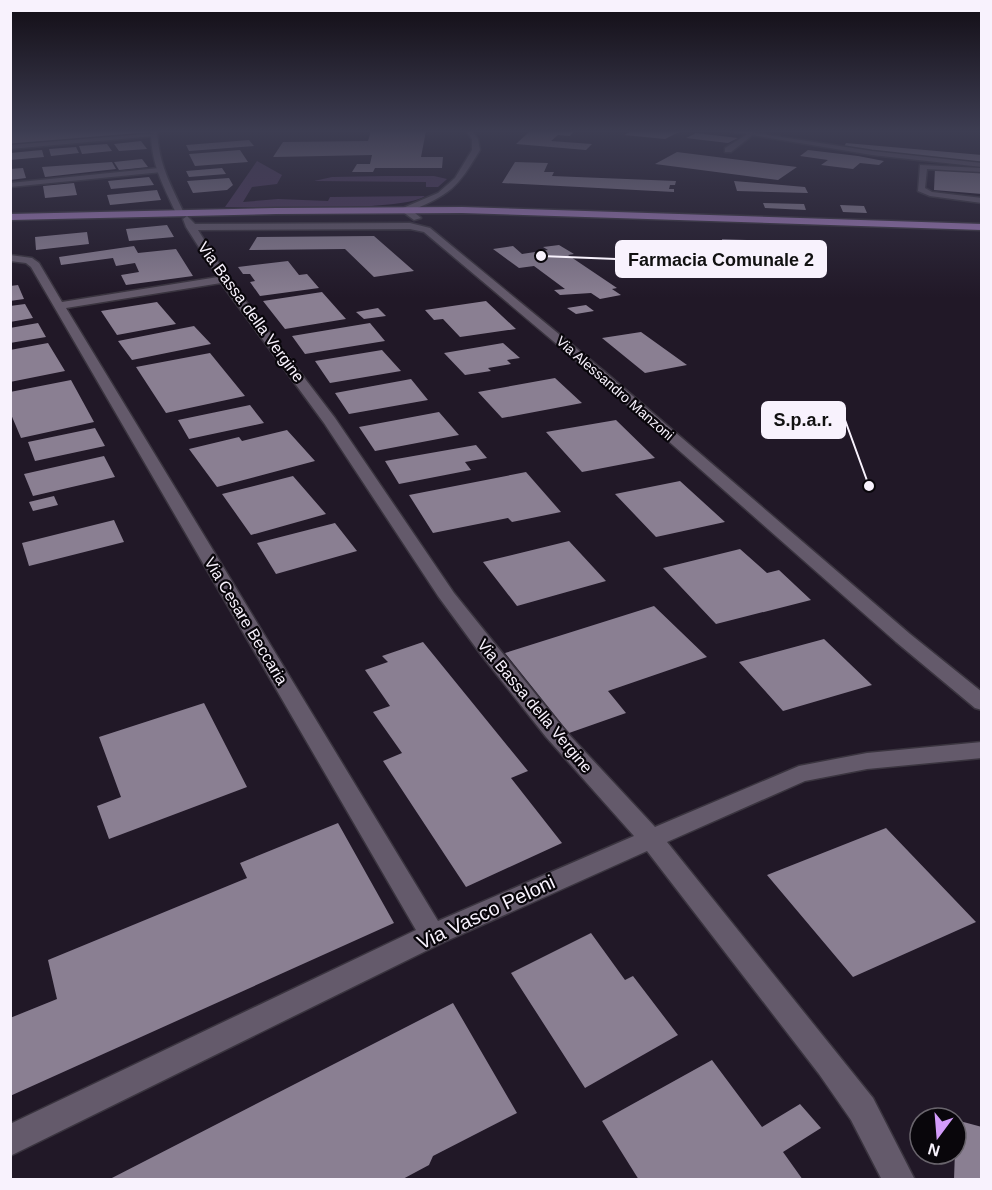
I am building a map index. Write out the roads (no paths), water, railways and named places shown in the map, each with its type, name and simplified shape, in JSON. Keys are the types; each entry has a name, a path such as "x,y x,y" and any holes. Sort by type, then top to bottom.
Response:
{"main road":[{"path":"10,217 186,220 406,210 462,210 981,227"},
{"path":"10,223 417,218 682,223 981,234"}],"street":[{"name":"Via Bassa della Vergine","path":"168,187 186,220 224,279 330,421 447,596 554,732 650,838 862,1109 899,1179"},
{"path":"406,210 441,195 450,187"},
{"path":"921,187 921,189 930,194 981,201"},
{"path":"441,195 462,210"},
{"path":"406,210 417,218"},
{"name":"Via Alessandro Manzoni","path":"186,220 404,226 427,230 601,375 981,703"},
{"name":"Via Cesare Beccaria","path":"10,258 22,258 32,262 433,936"},
{"path":"58,306 224,279"},
{"name":"Via Vasco Peloni","path":"10,1141 433,936 799,774 834,764 981,750"}],"place":[{"name":"Farmacia Comunale 2","path":"541,256"},
{"name":"S.p.a.r.","path":"869,486"}]}
